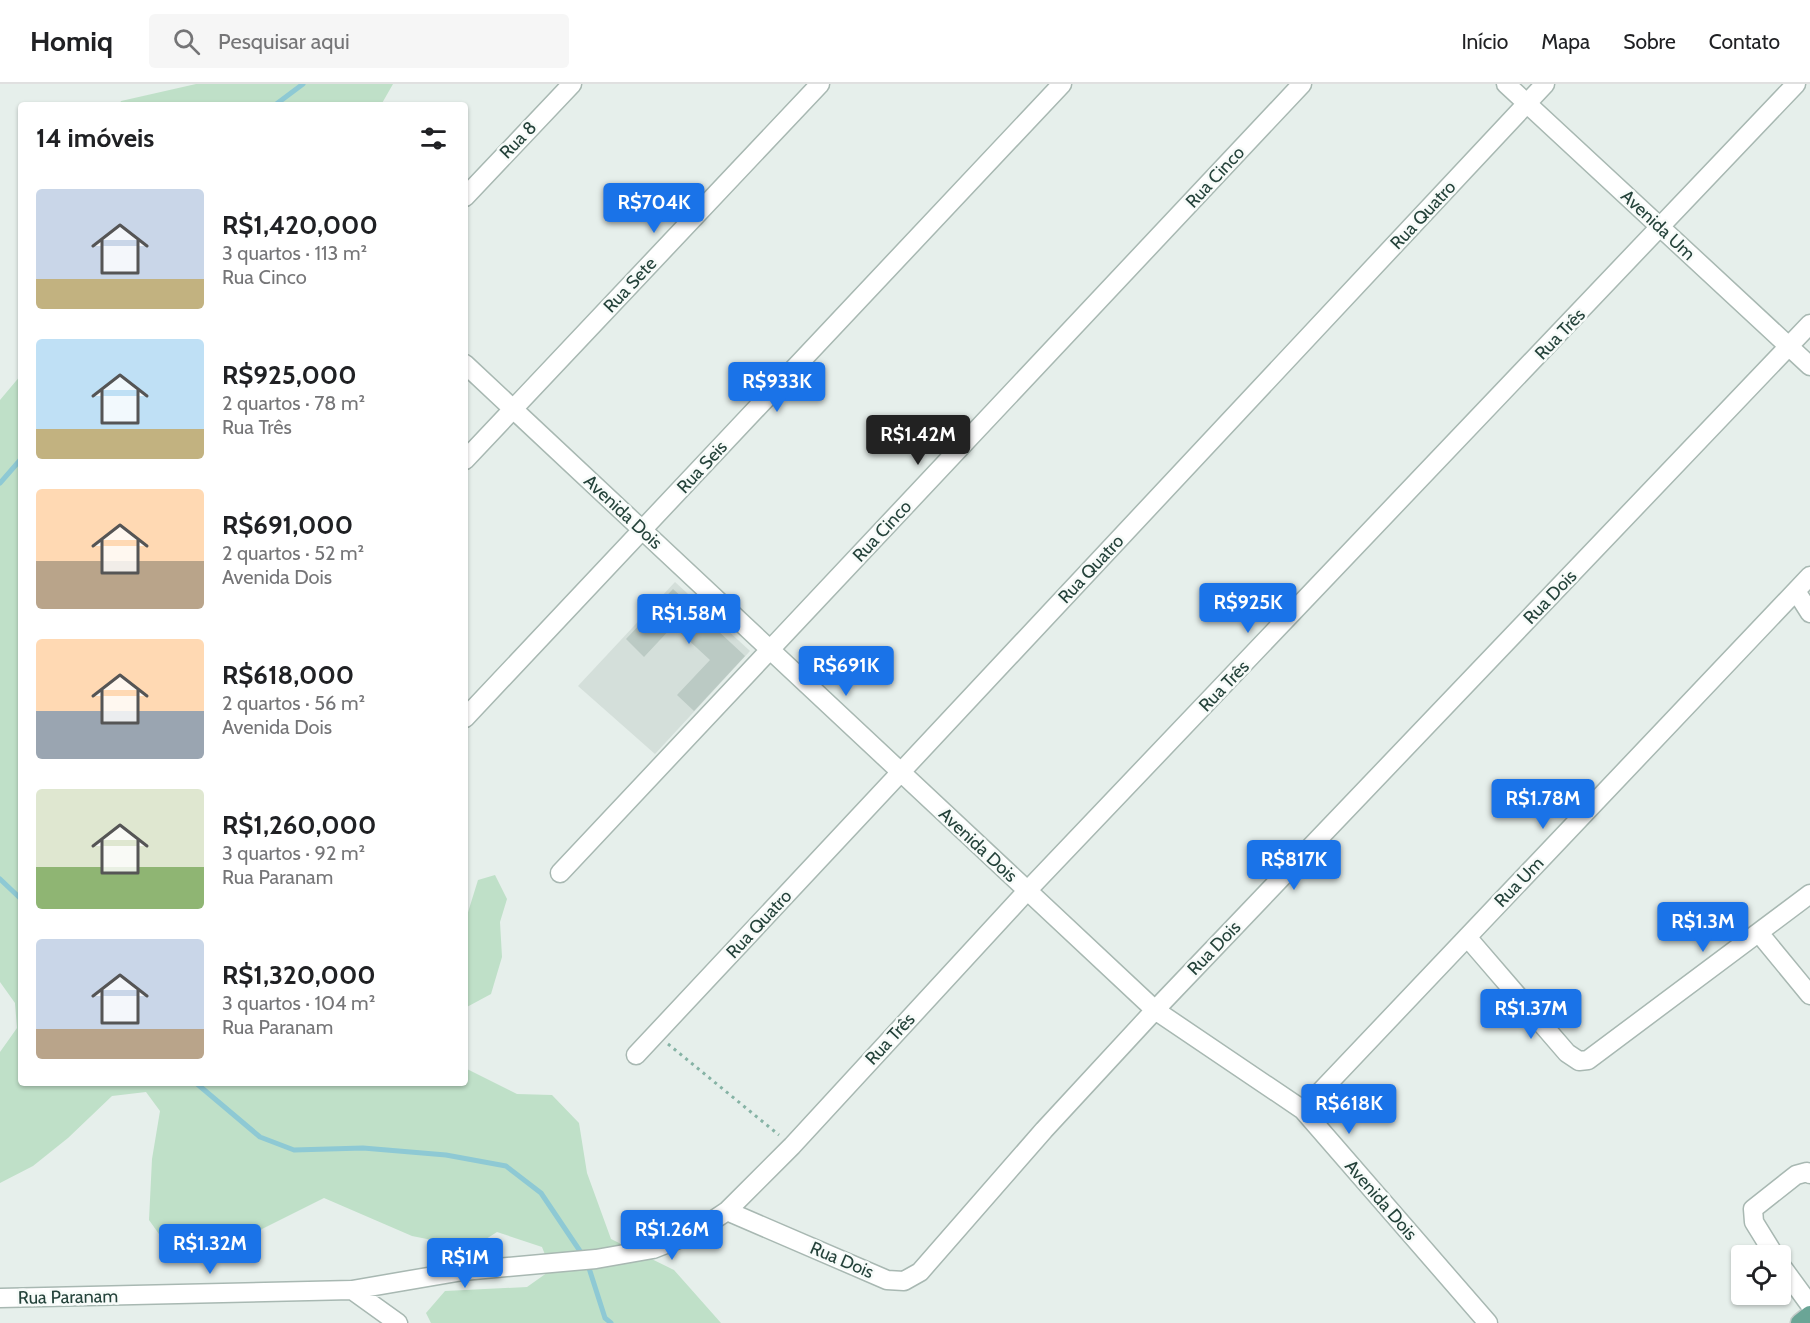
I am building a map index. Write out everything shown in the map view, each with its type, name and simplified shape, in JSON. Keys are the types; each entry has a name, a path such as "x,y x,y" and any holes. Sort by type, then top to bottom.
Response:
{"street":[{"name":"Rua 8","path":"468,193 572,84"},
{"name":"Rua Sete","path":"468,457 820,84"},
{"name":"Rua Seis","path":"468,715 1062,84"},
{"name":"Rua Cinco","path":"560,873 1302,84"},
{"name":"Avenida Um","path":"1506,84 1810,366"},
{"name":"Rua Quatro","path":"636,1055 1545,84"},
{"name":"Rua Três","path":"727,1211 792,1146 1027,891 1796,84"},
{"name":"Rua Dois","path":"727,1211 887,1280 904,1281 920,1272 937,1256 1044,1130 1155,1010 1810,324"},
{"name":"Avenida Dois","path":"468,367 1155,1010 1303,1110 1488,1323"},
{"name":"Rua Um","path":"1303,1110 1810,576"},
{"path":"1796,591 1810,613"},
{"path":"1467,937 1567,1053 1579,1061 1588,1060 1810,894"},
{"path":"1759,933 1810,995"},
{"path":"1768,1245 1754,1222 1753,1209 1796,1175 1807,1172 1810,1174"},
{"name":"Rua Paranam","path":"0,1298 352,1290 463,1272 596,1259 652,1249 694,1233 727,1211"},
{"path":"1791,1286 1806,1317"},
{"path":"352,1290 398,1323"}],"path":[{"path":"656,1034 792,1146"}],"shaded area":[{"path":"675,582 750,651 655,754 578,686"}],"green space":[{"path":"196,84 393,84 383,102 121,101"},
{"path":"18,379 18,1086 468,1086 468,1070 517,1094 552,1095 579,1123 587,1173 611,1239 674,1270 721,1323 431,1323 426,1313 445,1291 527,1287 551,1270 542,1247 497,1232 472,1248 412,1236 324,1198 262,1229 233,1256 171,1251 149,1220 152,1159 160,1111 146,1092 112,1096 68,1138 33,1166 0,1183 0,1052 17,1028 15,1003 0,982 0,400"},
{"path":"495,875 507,899 500,922 502,957 491,994 468,1006 468,912 478,880"}],"building":[{"path":"673,589 745,656 694,711 677,695 710,660 673,626 644,657 626,639"}],"waterway":[{"path":"279,102 303,84"},
{"path":"0,483 18,462"},
{"path":"0,879 18,896"},
{"path":"200,1086 260,1137 294,1150 363,1148 446,1155 506,1166 541,1193 584,1257"},
{"path":"588,1265 605,1318 611,1323"}]}
